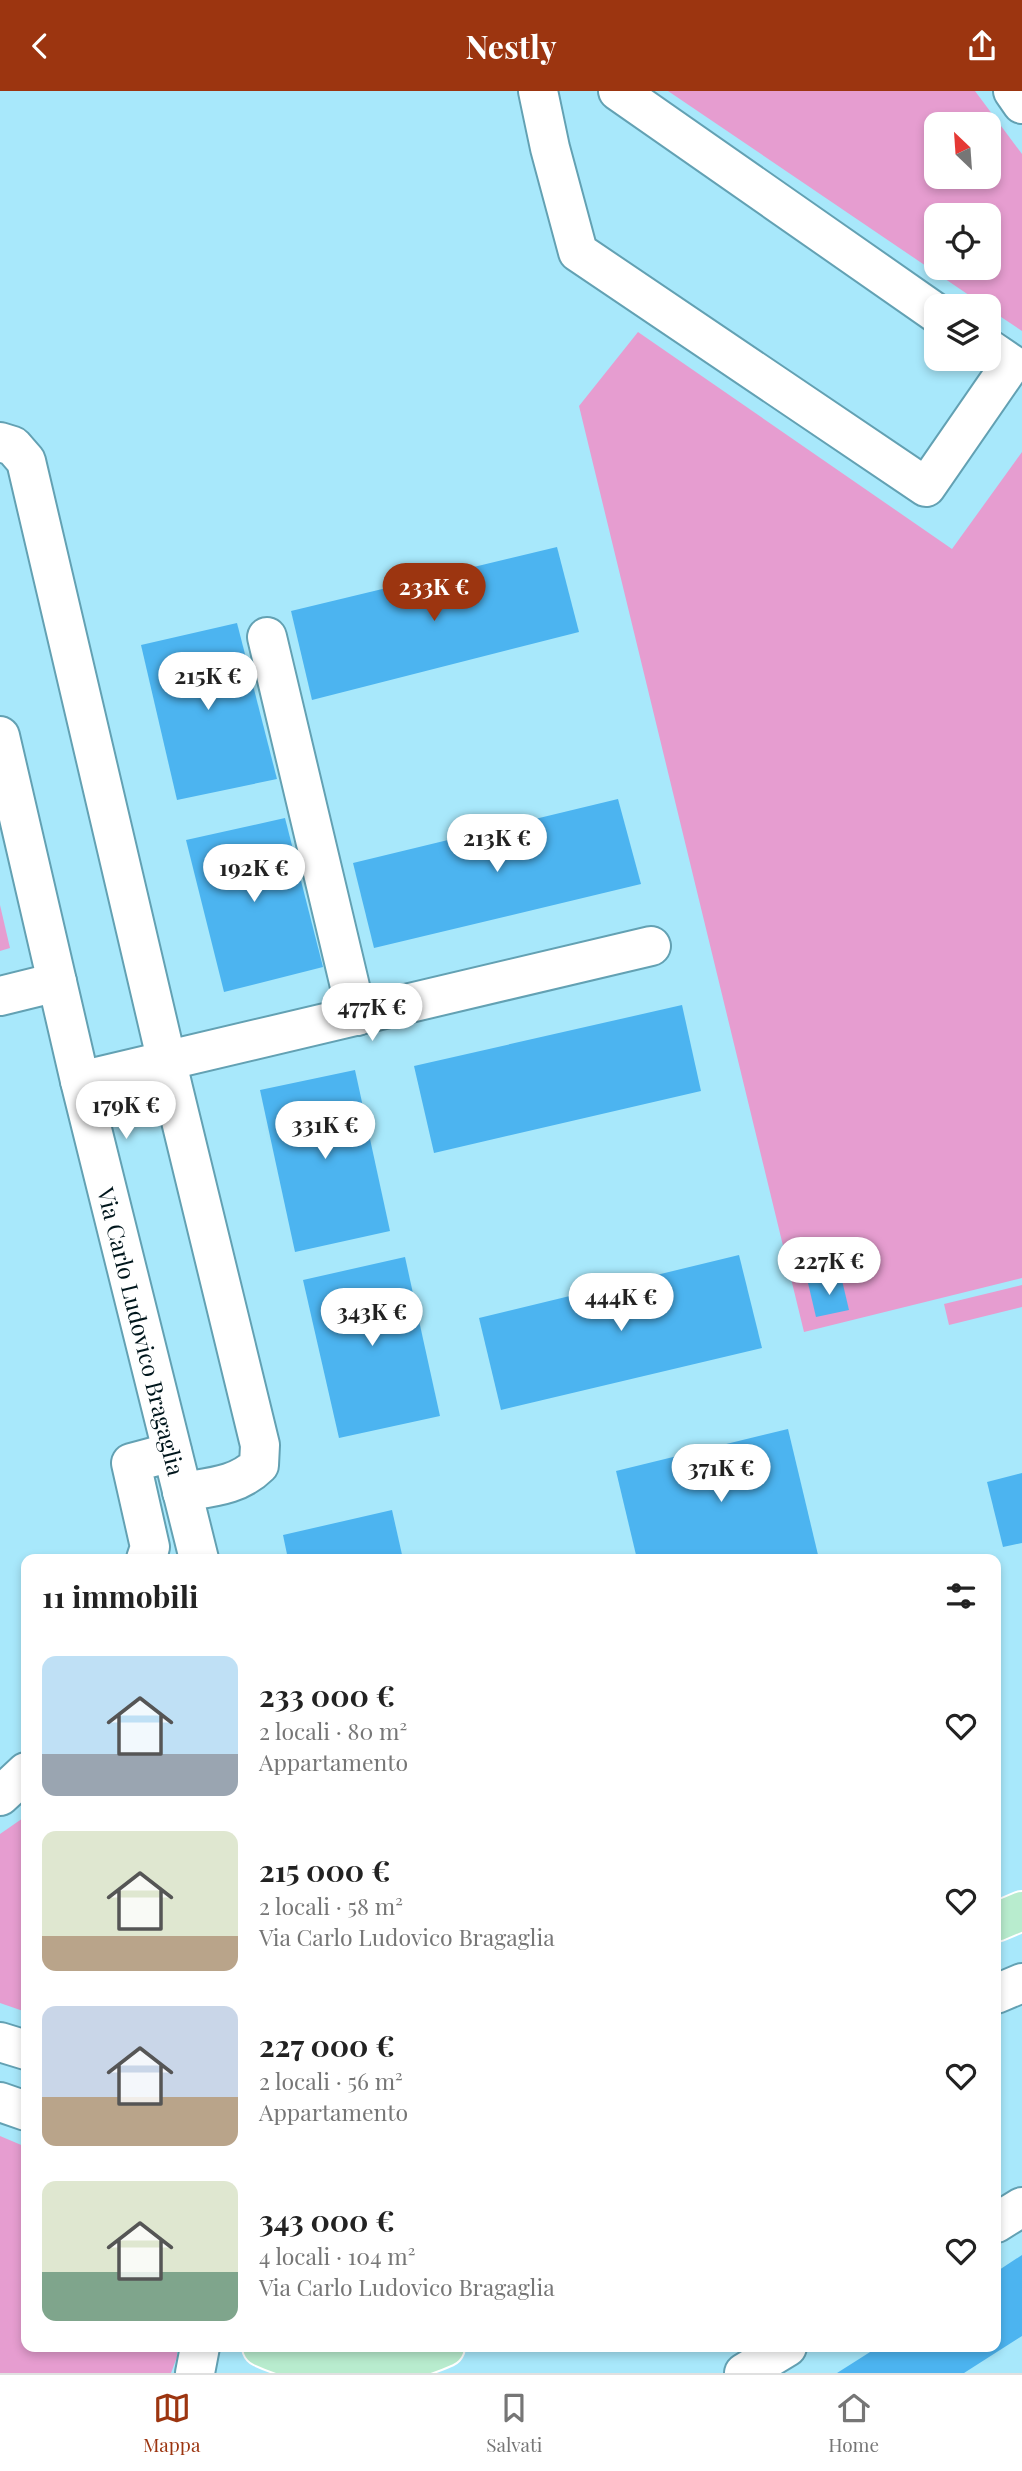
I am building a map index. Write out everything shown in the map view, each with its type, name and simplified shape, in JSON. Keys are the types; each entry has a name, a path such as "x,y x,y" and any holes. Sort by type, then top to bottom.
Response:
{"main road":[{"path":"1001,1920 1022,1911"},
{"path":"287,2361 341,2373 366,2372 395,2368 435,2352"},
{"path":"433,2373 449,2352"}],"street":[{"path":"538,91 550,148 578,251 926,487 1010,364 1001,358"},
{"path":"618,91 924,305"},
{"path":"1013,91 1022,104"},
{"path":"0,443 13,446 26,461 260,1445 259,1465 248,1476 229,1484 182,1492"},
{"path":"267,637 357,1016"},
{"name":"Via Carlo Ludovico Bragaglia","path":"0,736 80,1081 198,1554"},
{"path":"80,1081 651,946"},
{"path":"0,996 57,982"},
{"path":"148,1554 150,1547 131,1463 172,1452"},
{"path":"1001,1992 1022,1983"},
{"path":"0,2042 21,2048"},
{"path":"0,2102 21,2109"},
{"path":"1001,2220 1022,2207"},
{"path":"195,2373 199,2352"},
{"path":"744,2373 780,2352"},
{"path":"791,2352 806,2373"}],"shaded area":[{"path":"668,91 975,91 991,112 924,112 924,189 1001,189 1001,126 1022,154 1022,331 1001,317 1001,294 967,294 947,280 1001,280 1001,203 924,203 924,265"},
{"path":"638,332 952,549 1022,452 1022,1278 804,1332 579,406"},
{"path":"0,905 10,948 0,951"},
{"path":"1022,1285 1022,1307 949,1325 944,1304"},
{"path":"21,1819 21,2010 0,2003 0,1834"},
{"path":"0,2136 21,2145 21,2352 177,2352 177,2357 171,2373 0,2373"}],"building":[{"path":"557,547 579,632 312,700 291,611"},
{"path":"237,623 277,779 177,800 141,645"},
{"path":"618,799 641,884 374,948 353,863"},
{"path":"285,818 323,967 224,992 186,840"},
{"path":"682,1005 701,1091 434,1153 414,1066"},
{"path":"355,1070 390,1231 295,1252 260,1090"},
{"path":"739,1255 762,1348 501,1410 479,1318"},
{"path":"405,1257 440,1416 339,1438 303,1280"},
{"path":"841,1276 849,1310 816,1317 808,1283"},
{"path":"788,1429 818,1554 636,1554 616,1471"},
{"path":"1022,1473 1022,1543 1003,1547 987,1482"},
{"path":"392,1510 402,1554 287,1554 283,1535"},
{"path":"1022,2255 1022,2336 1001,2349 1001,2269"},
{"path":"870,2352 997,2352 964,2373 837,2373"}]}
